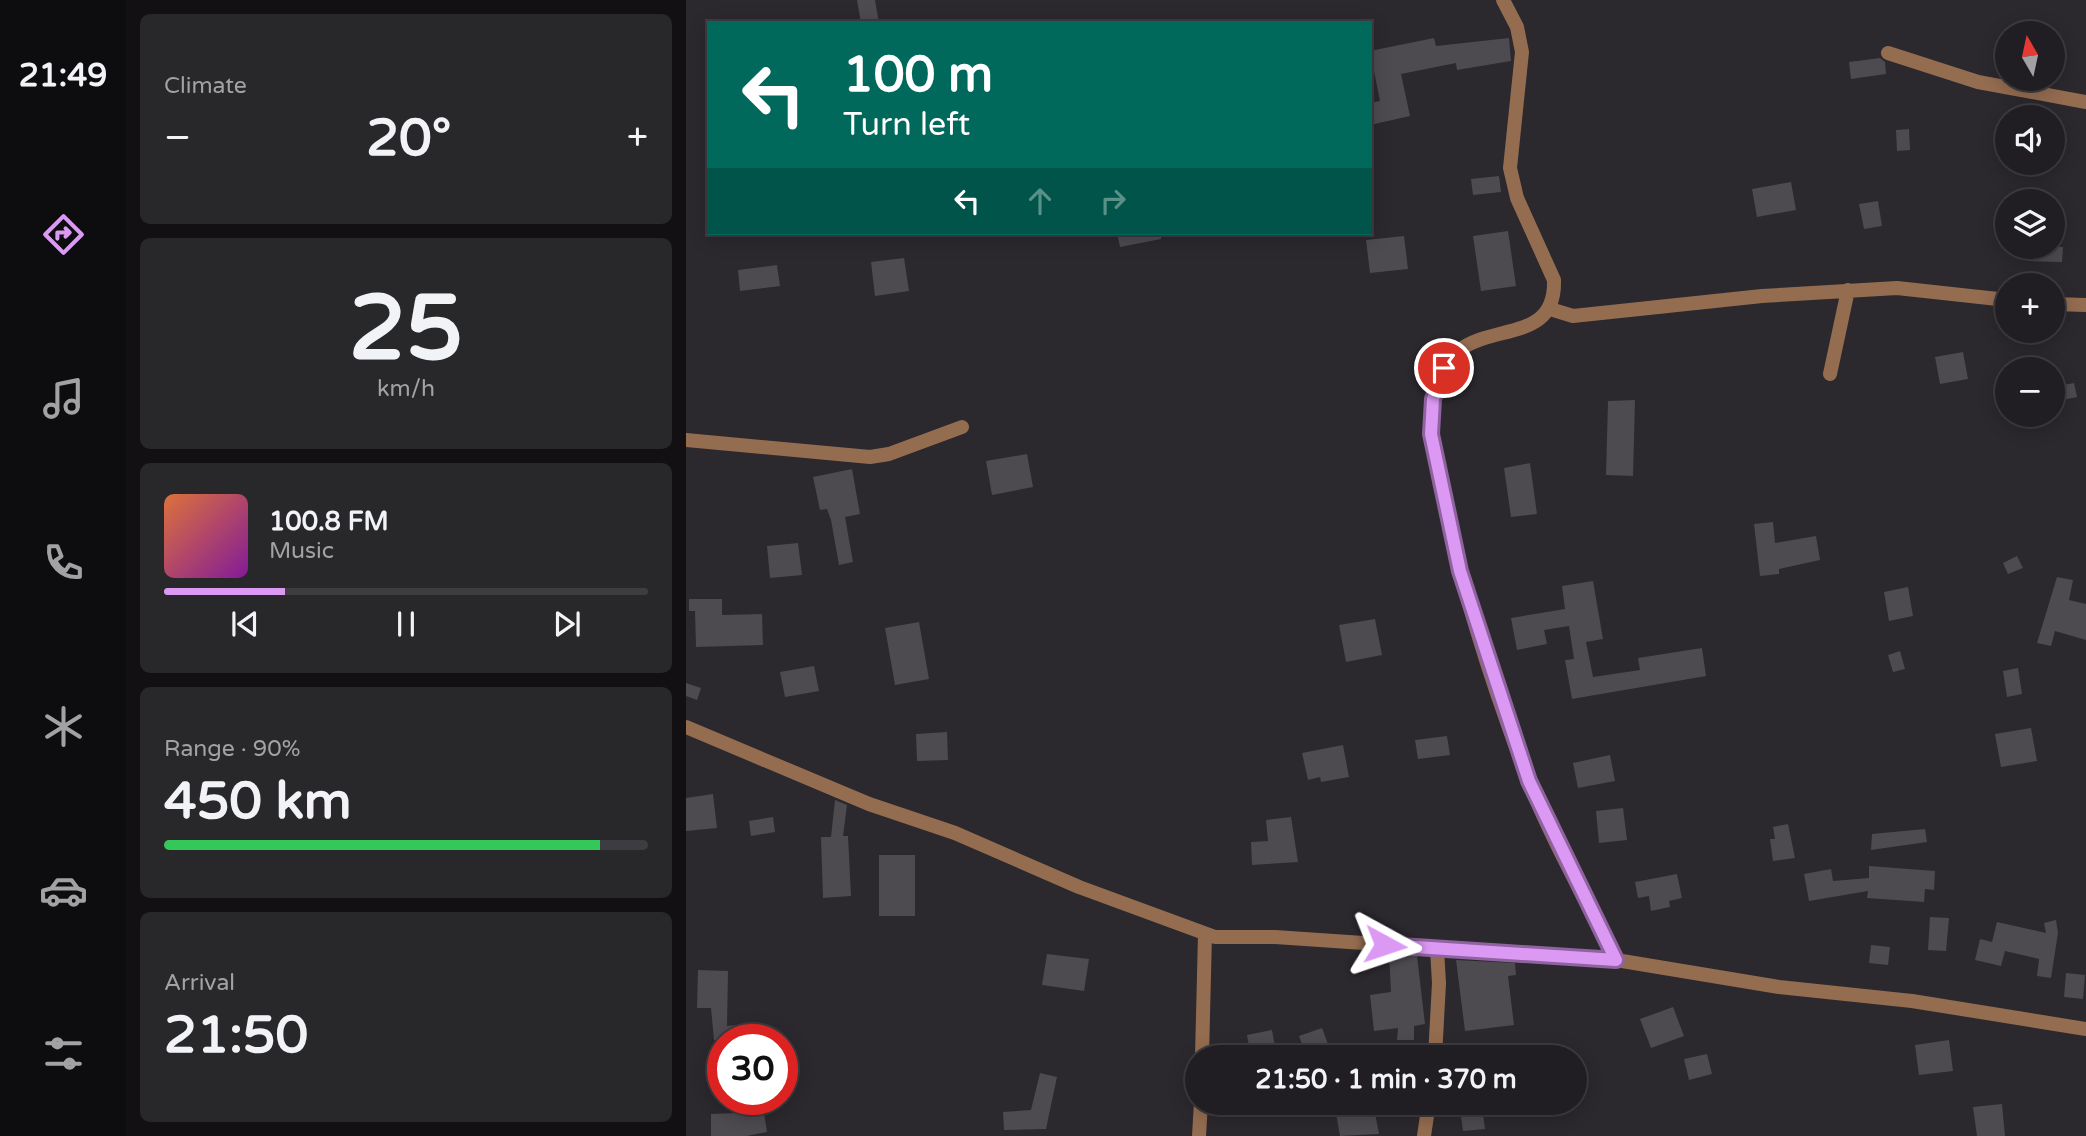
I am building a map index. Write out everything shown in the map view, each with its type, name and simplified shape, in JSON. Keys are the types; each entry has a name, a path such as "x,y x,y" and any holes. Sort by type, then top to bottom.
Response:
{"street":[{"path":"1503,0 1517,27 1522,51 1510,168 1517,198 1553,280 1550,309 1531,325 1476,341 1457,351 1444,368 1433,399 1431,434 1460,571 1529,781 1616,960"},
{"path":"1888,53 1978,82 2086,102"},
{"path":"1550,309 1573,316 1847,290 1896,288 1995,299"},
{"path":"1830,374 1847,290"},
{"path":"2065,304 2086,304"},
{"path":"686,440 870,457 889,454 962,427"},
{"path":"686,727 869,804 956,833 1079,887 1205,934 1616,960 1779,987 1912,1001 2086,1029"},
{"path":"1202,1045 1205,934"},
{"path":"1436,1045 1439,983 1437,949"},
{"path":"1199,1136 1200,1115"},
{"path":"1424,1136 1427,1115"}],"building":[{"path":"857,0 875,0 879,21 861,21"},
{"path":"1434,38 1436,46 1509,38 1511,61 1457,70 1456,63 1401,74 1410,116 1372,125 1372,103 1380,101 1372,51"},
{"path":"1880,58 1885,62 1886,74 1851,79 1849,62"},
{"path":"1909,129 1910,150 1897,151 1896,130"},
{"path":"1499,176 1501,192 1473,195 1471,179"},
{"path":"1791,182 1796,210 1757,217 1752,189"},
{"path":"1878,201 1882,226 1864,229 1859,204"},
{"path":"1508,231 1516,286 1481,291 1473,236"},
{"path":"1117,235 1161,235 1161,239 1120,247"},
{"path":"1404,236 1408,269 1370,273 1366,240"},
{"path":"904,258 909,291 875,296 871,262"},
{"path":"2027,259 2062,259 2062,262"},
{"path":"777,265 780,286 740,291 738,270"},
{"path":"1963,352 1968,379 1940,384 1935,357"},
{"path":"2074,383 2077,397 2065,400 2065,385"},
{"path":"1635,400 1633,476 1606,475 1608,401"},
{"path":"1027,454 1033,487 992,495 986,461"},
{"path":"1530,463 1537,514 1511,517 1504,468"},
{"path":"852,469 860,514 845,517 853,562 839,565 831,520 827,509 820,510 813,477"},
{"path":"1773,522 1775,543 1816,536 1820,560 1779,569 1779,574 1760,576 1754,524"},
{"path":"798,543 802,575 770,578 767,546"},
{"path":"2017,556 2023,568 2008,574 2003,563"},
{"path":"2057,577 2073,580 2069,600 2086,604 2086,640 2055,631 2051,646 2037,643"},
{"path":"1593,581 1603,639 1586,642 1593,677 1640,670 1638,658 1702,648 1706,676 1572,699 1565,660 1574,659 1569,626 1544,630 1547,644 1517,650 1511,618 1565,609 1562,586"},
{"path":"1908,587 1913,616 1889,621 1884,592"},
{"path":"689,599 722,599 722,615 762,614 763,645 696,647 695,611 689,611"},
{"path":"1375,619 1382,655 1346,662 1339,625"},
{"path":"919,622 929,679 895,685 885,628"},
{"path":"1900,651 1905,669 1893,672 1888,655"},
{"path":"814,666 819,691 785,697 780,672"},
{"path":"2018,668 2022,694 2007,697 2003,671"},
{"path":"686,683 701,688 697,700 686,696"},
{"path":"2031,728 2037,761 2001,767 1995,734"},
{"path":"947,732 948,760 917,761 916,734"},
{"path":"1447,736 1450,755 1418,759 1415,740"},
{"path":"1343,745 1349,777 1321,782 1320,777 1308,780 1302,753"},
{"path":"1610,755 1615,781 1578,788 1573,763"},
{"path":"713,794 717,828 686,831 686,798"},
{"path":"835,800 847,805 843,836 848,836 851,896 823,898 821,837 831,837"},
{"path":"1623,808 1627,840 1599,843 1596,811"},
{"path":"773,817 775,832 751,836 749,821"},
{"path":"1291,817 1298,862 1252,865 1251,842 1268,841 1266,820"},
{"path":"1788,824 1795,858 1773,861 1770,839 1775,839 1773,827"},
{"path":"1925,829 1927,842 1871,850 1872,834"},
{"path":"879,855 915,855 915,916 879,916"},
{"path":"1869,866 1935,871 1934,890 1925,889 1924,902 1867,898 1868,891 1809,901 1804,874 1831,869 1833,881 1869,878"},
{"path":"1677,874 1682,898 1669,901 1670,907 1651,911 1649,896 1638,898 1635,882"},
{"path":"1930,917 1949,918 1946,951 1928,950"},
{"path":"2056,920 2058,933 2051,978 2037,976 2039,959 2005,951 2001,966 1975,960 1980,939 1992,942 1997,922 2046,933 2044,923"},
{"path":"1871,945 1890,947 1888,965 1869,963"},
{"path":"1047,954 1089,959 1084,991 1042,985"},
{"path":"1389,954 1417,956 1425,1024 1414,1026 1414,1040 1397,1040 1398,1028 1374,1031 1370,995 1391,992"},
{"path":"1456,960 1515,963 1516,975 1508,976 1514,1025 1465,1031"},
{"path":"698,970 728,971 727,1024 712,1024 711,1008 697,1008"},
{"path":"2066,973 2085,975 2083,999 2064,997"},
{"path":"1673,1007 1684,1036 1651,1048 1640,1019"},
{"path":"1322,1028 1328,1044 1302,1045 1299,1036"},
{"path":"1272,1030 1275,1045 1249,1045 1247,1035"},
{"path":"1949,1040 1953,1071 1919,1075 1915,1045"},
{"path":"1707,1054 1712,1074 1689,1080 1684,1059"},
{"path":"1040,1073 1057,1077 1046,1129 1004,1130 1003,1112 1031,1110"},
{"path":"2002,1104 2005,1136 1977,1136 1973,1107"},
{"path":"711,1115 764,1115 767,1132 747,1136 711,1136"},
{"path":"1336,1115 1375,1115 1379,1134 1340,1136"},
{"path":"1461,1115 1483,1115 1485,1129 1463,1131"}],"route":[{"path":"1385,945 1616,960 1529,781 1460,571 1431,434 1433,399 1444,368"}]}
